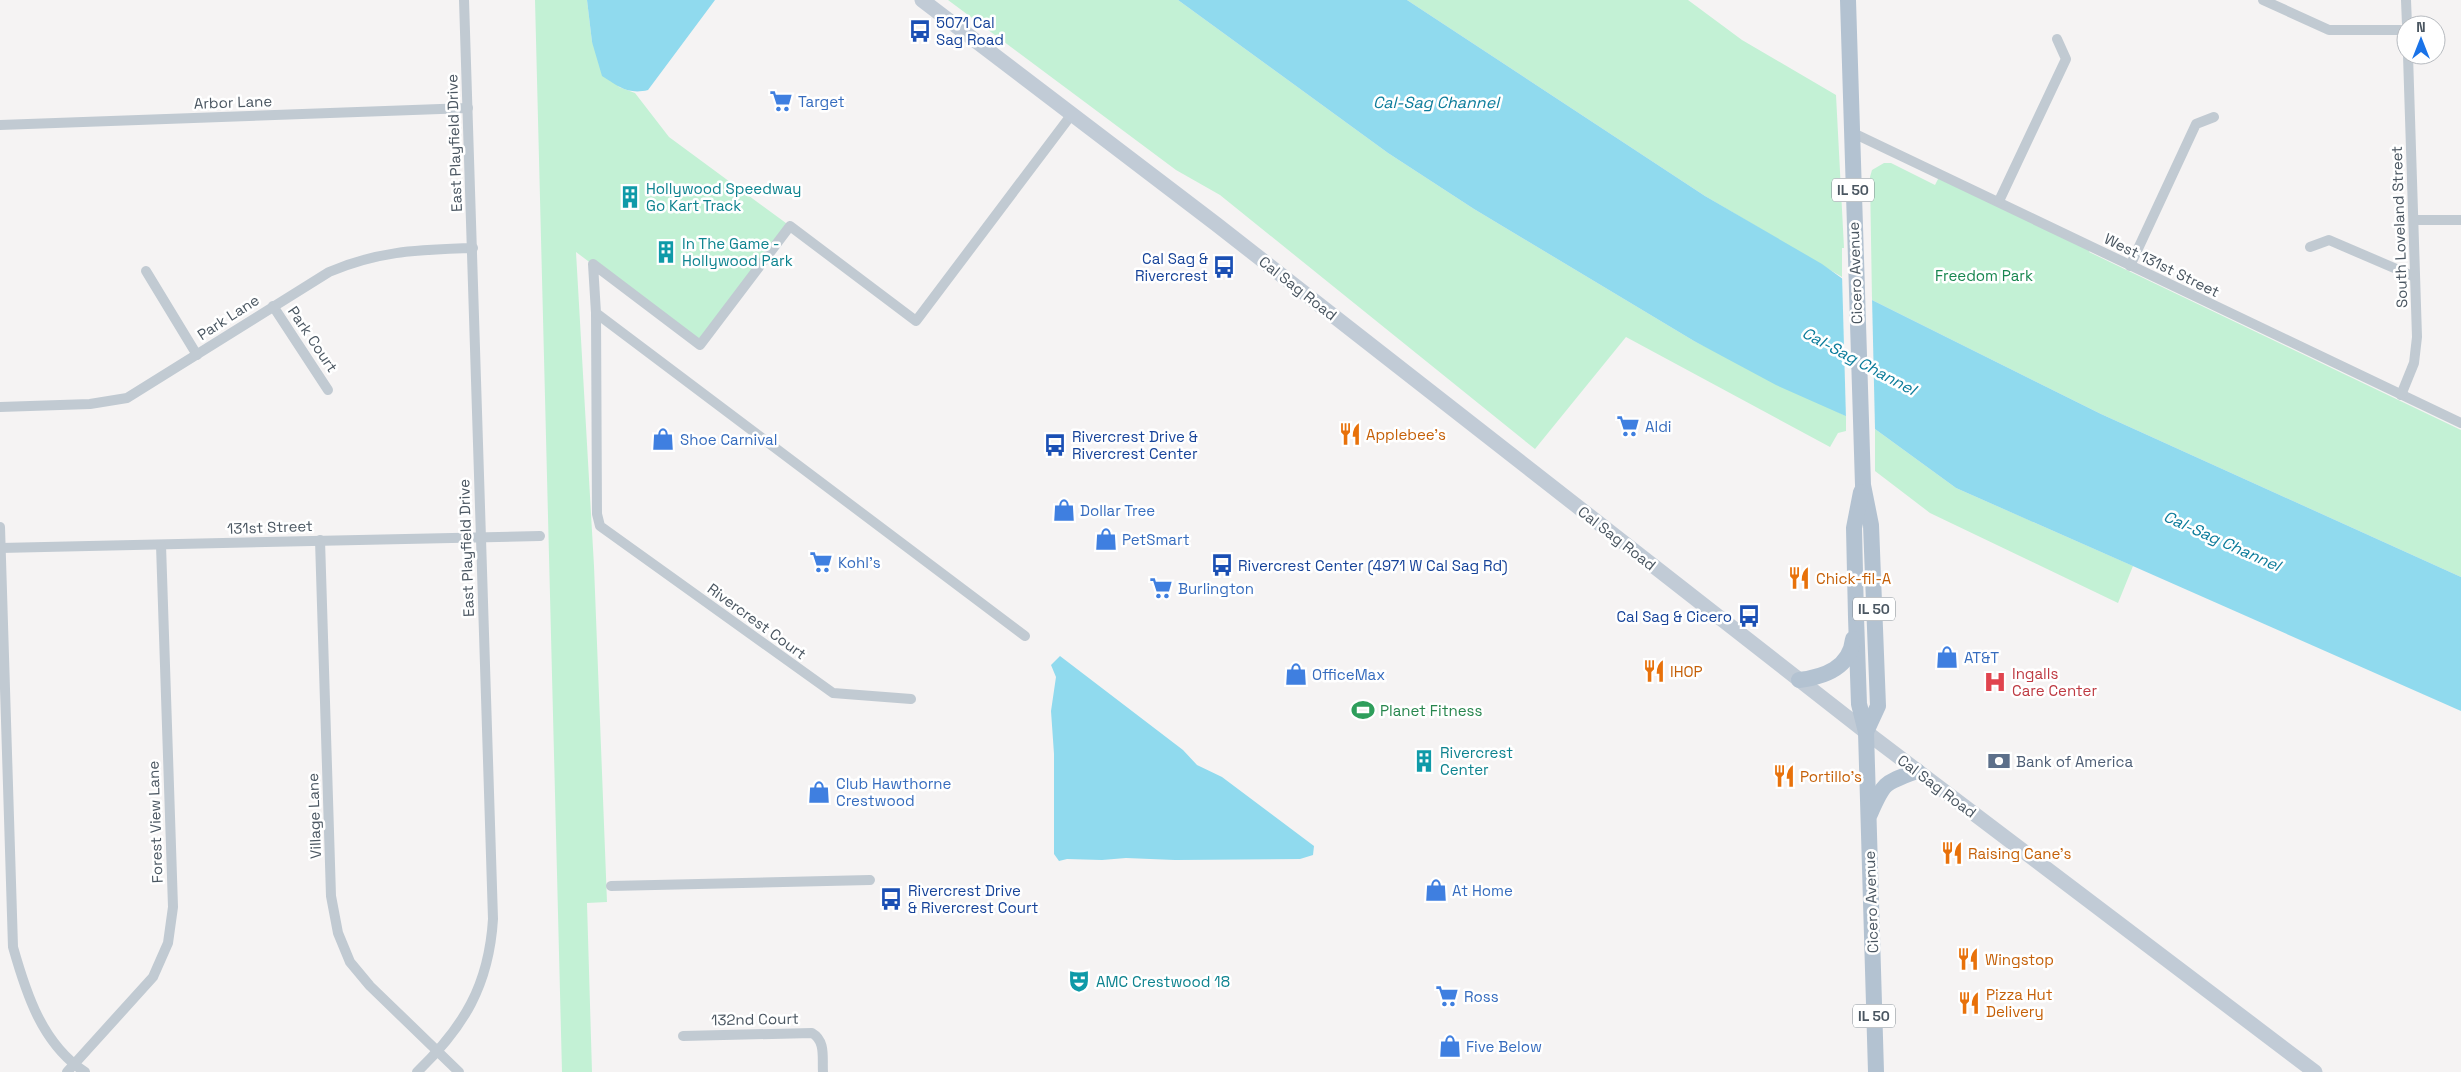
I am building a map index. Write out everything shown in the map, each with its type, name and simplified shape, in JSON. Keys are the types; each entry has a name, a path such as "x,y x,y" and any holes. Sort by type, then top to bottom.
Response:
{"main road":[{"name":"Cal Sag Road","path":"922,0 1224,230 1866,732 2315,1072"},
{"name":"Cicero Avenue","path":"1848,0 1862,485 1854,528 1858,704 1866,732 1876,1072"},
{"name":"Cicero Avenue","path":"1862,485 1871,525 1878,706 1866,732"},
{"path":"1799,680 1818,678 1834,671 1842,664 1853,644 1856,617"},
{"path":"1868,818 1882,787 1895,779 1917,771"}],"street":[{"name":"East Playfield Drive","path":"417,1072 438,1052 459,1026 476,996 484,976 492,933 474,248 464,0"},
{"path":"2263,0 2328,30 2396,30"},
{"path":"2406,0 2406,15"},
{"path":"1999,201 2066,59 2057,39"},
{"name":"South Loveland Street","path":"2400,395 2414,363 2417,338 2408,65"},
{"name":"Arbor Lane","path":"0,125 468,108"},
{"path":"1025,636 596,314 593,264 700,345 790,226 916,321 1072,114"},
{"path":"2130,266 2196,124 2214,117"},
{"name":"West 131st Street","path":"1851,132 2461,423"},
{"path":"2414,220 2461,220"},
{"path":"2310,247 2328,240 2415,277"},
{"name":"Park Lane","path":"0,408 90,404 127,398 314,280 364,259 401,251 474,248"},
{"path":"146,271 197,355"},
{"name":"Park Court","path":"273,306 328,390"},
{"name":"Rivercrest Court","path":"596,314 598,514 600,526 832,693 911,699"},
{"path":"0,527 13,947 23,982 39,1020 71,1068 85,1072"},
{"name":"131st Street","path":"0,548 540,536"},
{"name":"Village Lane","path":"320,540 331,896 338,933 350,962 370,986 459,1072"},
{"name":"Forest View Lane","path":"71,1068 147,985 162,958 171,924 173,907 162,545"},
{"path":"611,886 870,880"},
{"name":"132nd Court","path":"683,1036 804,1032 819,1038 822,1044 823,1072"}],"green space":[{"path":"535,0 587,0 592,42 619,87 635,93 669,137 790,226 700,345 576,252 594,566 607,902 587,903 592,1072 562,1072"},
{"path":"948,0 1178,0 1388,153 1474,209 1694,341 1846,416 1846,431 1838,433 1830,447 1626,337 1535,449 1220,195 1176,170"},
{"path":"1407,0 1688,0 1742,40 1836,95 1844,248 1842,248 1842,277 1705,196"},
{"name":"Freedom Park","path":"1884,163 1891,163 1935,185 1940,175 2091,247 2089,252 2461,430 2461,577 2101,414 1872,300 1870,177 1872,170"},
{"path":"1875,429 1956,488 2133,566 2118,603 1930,513 1875,471"}],"water":[{"path":"587,0 715,0 648,90 635,91 624,89 602,76 592,42"},
{"name":"Cal-Sag Channel","path":"1178,0 1407,0 1705,196 1822,264 1872,300 2101,414 2461,577 2461,711 1956,488 1875,429 1776,385 1694,341 1474,209 1388,153"},
{"path":"1060,656 1183,750 1197,765 1222,777 1314,846 1313,855 1300,859 1175,860 1126,858 1102,860 1067,859 1059,861 1054,854 1054,754 1051,711 1056,677 1051,665"}],"pier":[{"path":"1842,274 1872,297 1875,429 1870,430 1846,419"}],"place":[{"name":"5071 Cal Sag Road","path":"920,31"},
{"name":"Target","path":"781,101"},
{"name":"Hollywood Speedway Go Kart Track","path":"630,197"},
{"name":"In The Game - Hollywood Park","path":"666,252"},
{"name":"Cal Sag & Rivercrest","path":"1224,267"},
{"name":"Aldi","path":"1628,426"},
{"name":"Applebee's","path":"1350,434"},
{"name":"Shoe Carnival","path":"663,439"},
{"name":"Rivercrest Drive & Rivercrest Center","path":"1055,445"},
{"name":"Dollar Tree","path":"1064,510"},
{"name":"PetSmart","path":"1106,539"},
{"name":"Kohl's","path":"821,562"},
{"name":"Rivercrest Center (4971 W Cal Sag Rd)","path":"1222,565"},
{"name":"Chick-fil-A","path":"1799,578"},
{"name":"Burlington","path":"1161,588"},
{"name":"Cal Sag & Cicero","path":"1749,616"},
{"name":"AT&T","path":"1947,657"},
{"name":"IHOP","path":"1654,671"},
{"name":"OfficeMax","path":"1296,674"},
{"name":"Ingalls Care Center","path":"1995,682"},
{"name":"Planet Fitness","path":"1363,710"},
{"name":"Rivercrest Center","path":"1424,761"},
{"name":"Bank of America","path":"1999,761"},
{"name":"Portillo's","path":"1784,776"},
{"name":"Club Hawthorne Crestwood","path":"819,792"},
{"name":"Raising Cane's","path":"1952,853"},
{"name":"At Home","path":"1436,890"},
{"name":"Rivercrest Drive & Rivercrest Court","path":"891,899"},
{"name":"Wingstop","path":"1968,959"},
{"name":"AMC Crestwood 18","path":"1079,981"},
{"name":"Ross","path":"1447,996"},
{"name":"Pizza Hut Delivery","path":"1969,1003"},
{"name":"Five Below","path":"1450,1046"}]}
